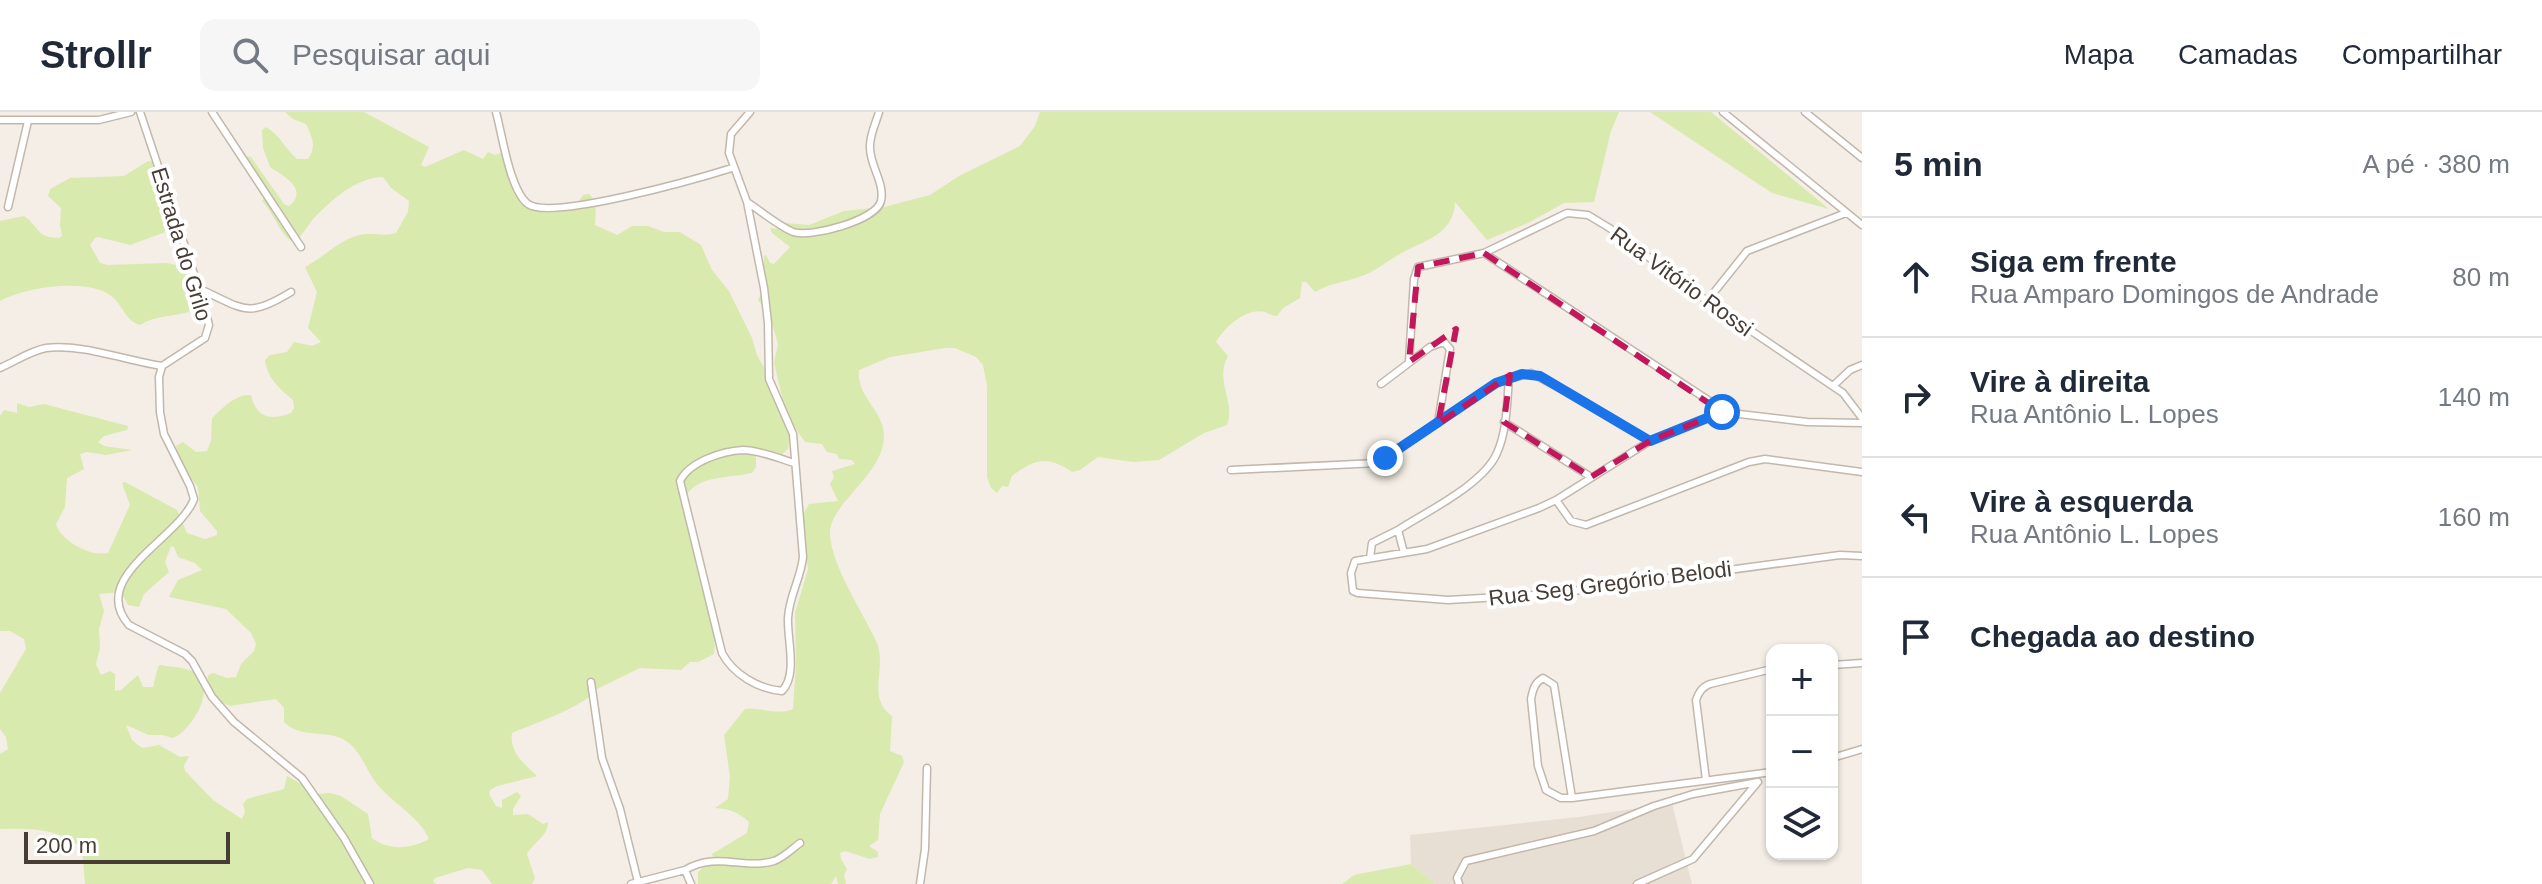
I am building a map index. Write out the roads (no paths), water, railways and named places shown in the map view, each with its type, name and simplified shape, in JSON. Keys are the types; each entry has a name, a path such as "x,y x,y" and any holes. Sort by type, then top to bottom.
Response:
{"street":[{"path":"0,120 99,120 131,112"},
{"name":"Estrada do Grilo","path":"140,112 209,325 208,334 197,344 162,366"},
{"path":"212,112 301,247"},
{"path":"496,112 517,190 526,203 537,209 560,209 680,184 732,168"},
{"path":"750,112 735,126 729,153 747,202 767,315 769,379 789,420 795,447 803,557 790,602 790,678 782,691 770,690 736,671 722,653 680,481 684,472 693,465 743,450 794,463"},
{"path":"747,202 793,232 807,234 871,215 879,208 882,199 870,148 879,112"},
{"path":"1723,112 1862,225"},
{"path":"1805,112 1862,158"},
{"path":"8,207 28,121"},
{"name":"Rua Vitório Rossi","path":"1484,253 1567,213 1588,215 1707,301 1833,386 1853,403 1862,420"},
{"path":"1707,301 1747,251 1846,213"},
{"path":"1409,362 1414,279 1418,267 1484,253 1722,412"},
{"path":"199,289 256,310 291,292"},
{"path":"1381,384 1409,362 1444,342 1450,349 1438,424"},
{"path":"0,368 39,350 51,348 81,350 162,366 158,391 164,434 194,499 167,534 129,570 120,592 119,606 123,617 129,625 185,654 212,697 234,722 302,778 344,838 370,884"},
{"path":"1833,386 1850,370 1862,365"},
{"path":"1231,470 1377,463 1496,383 1531,373 1650,441"},
{"path":"1509,378 1497,455 1483,473 1398,530 1372,543 1370,558 1446,543 1556,500 1650,441 1722,412 1807,422 1862,420"},
{"path":"1504,422 1591,477"},
{"path":"1556,500 1571,521 1586,525 1749,462 1765,459 1862,472"},
{"path":"1398,530 1404,553"},
{"name":"Rua Seg Gregório Belodi","path":"1370,558 1355,561 1352,565 1351,588 1358,593 1448,600 1551,594 1840,555 1862,556"},
{"path":"1838,665 1862,663"},
{"path":"1706,780 1696,700 1704,687 1766,671"},
{"path":"1572,798 1554,685 1543,678 1537,681 1531,699 1540,775 1546,790 1561,798 1572,798 1766,773"},
{"path":"591,682 602,758 620,809 634,883 711,860 774,861 800,843"},
{"path":"1838,756 1862,749"},
{"path":"920,884 925,849 927,768"},
{"path":"1637,884 1693,859 1766,775"},
{"path":"1459,884 1457,878 1466,861 1594,831 1654,806 1693,794 1758,782"},
{"path":"685,870 691,884"}]}
